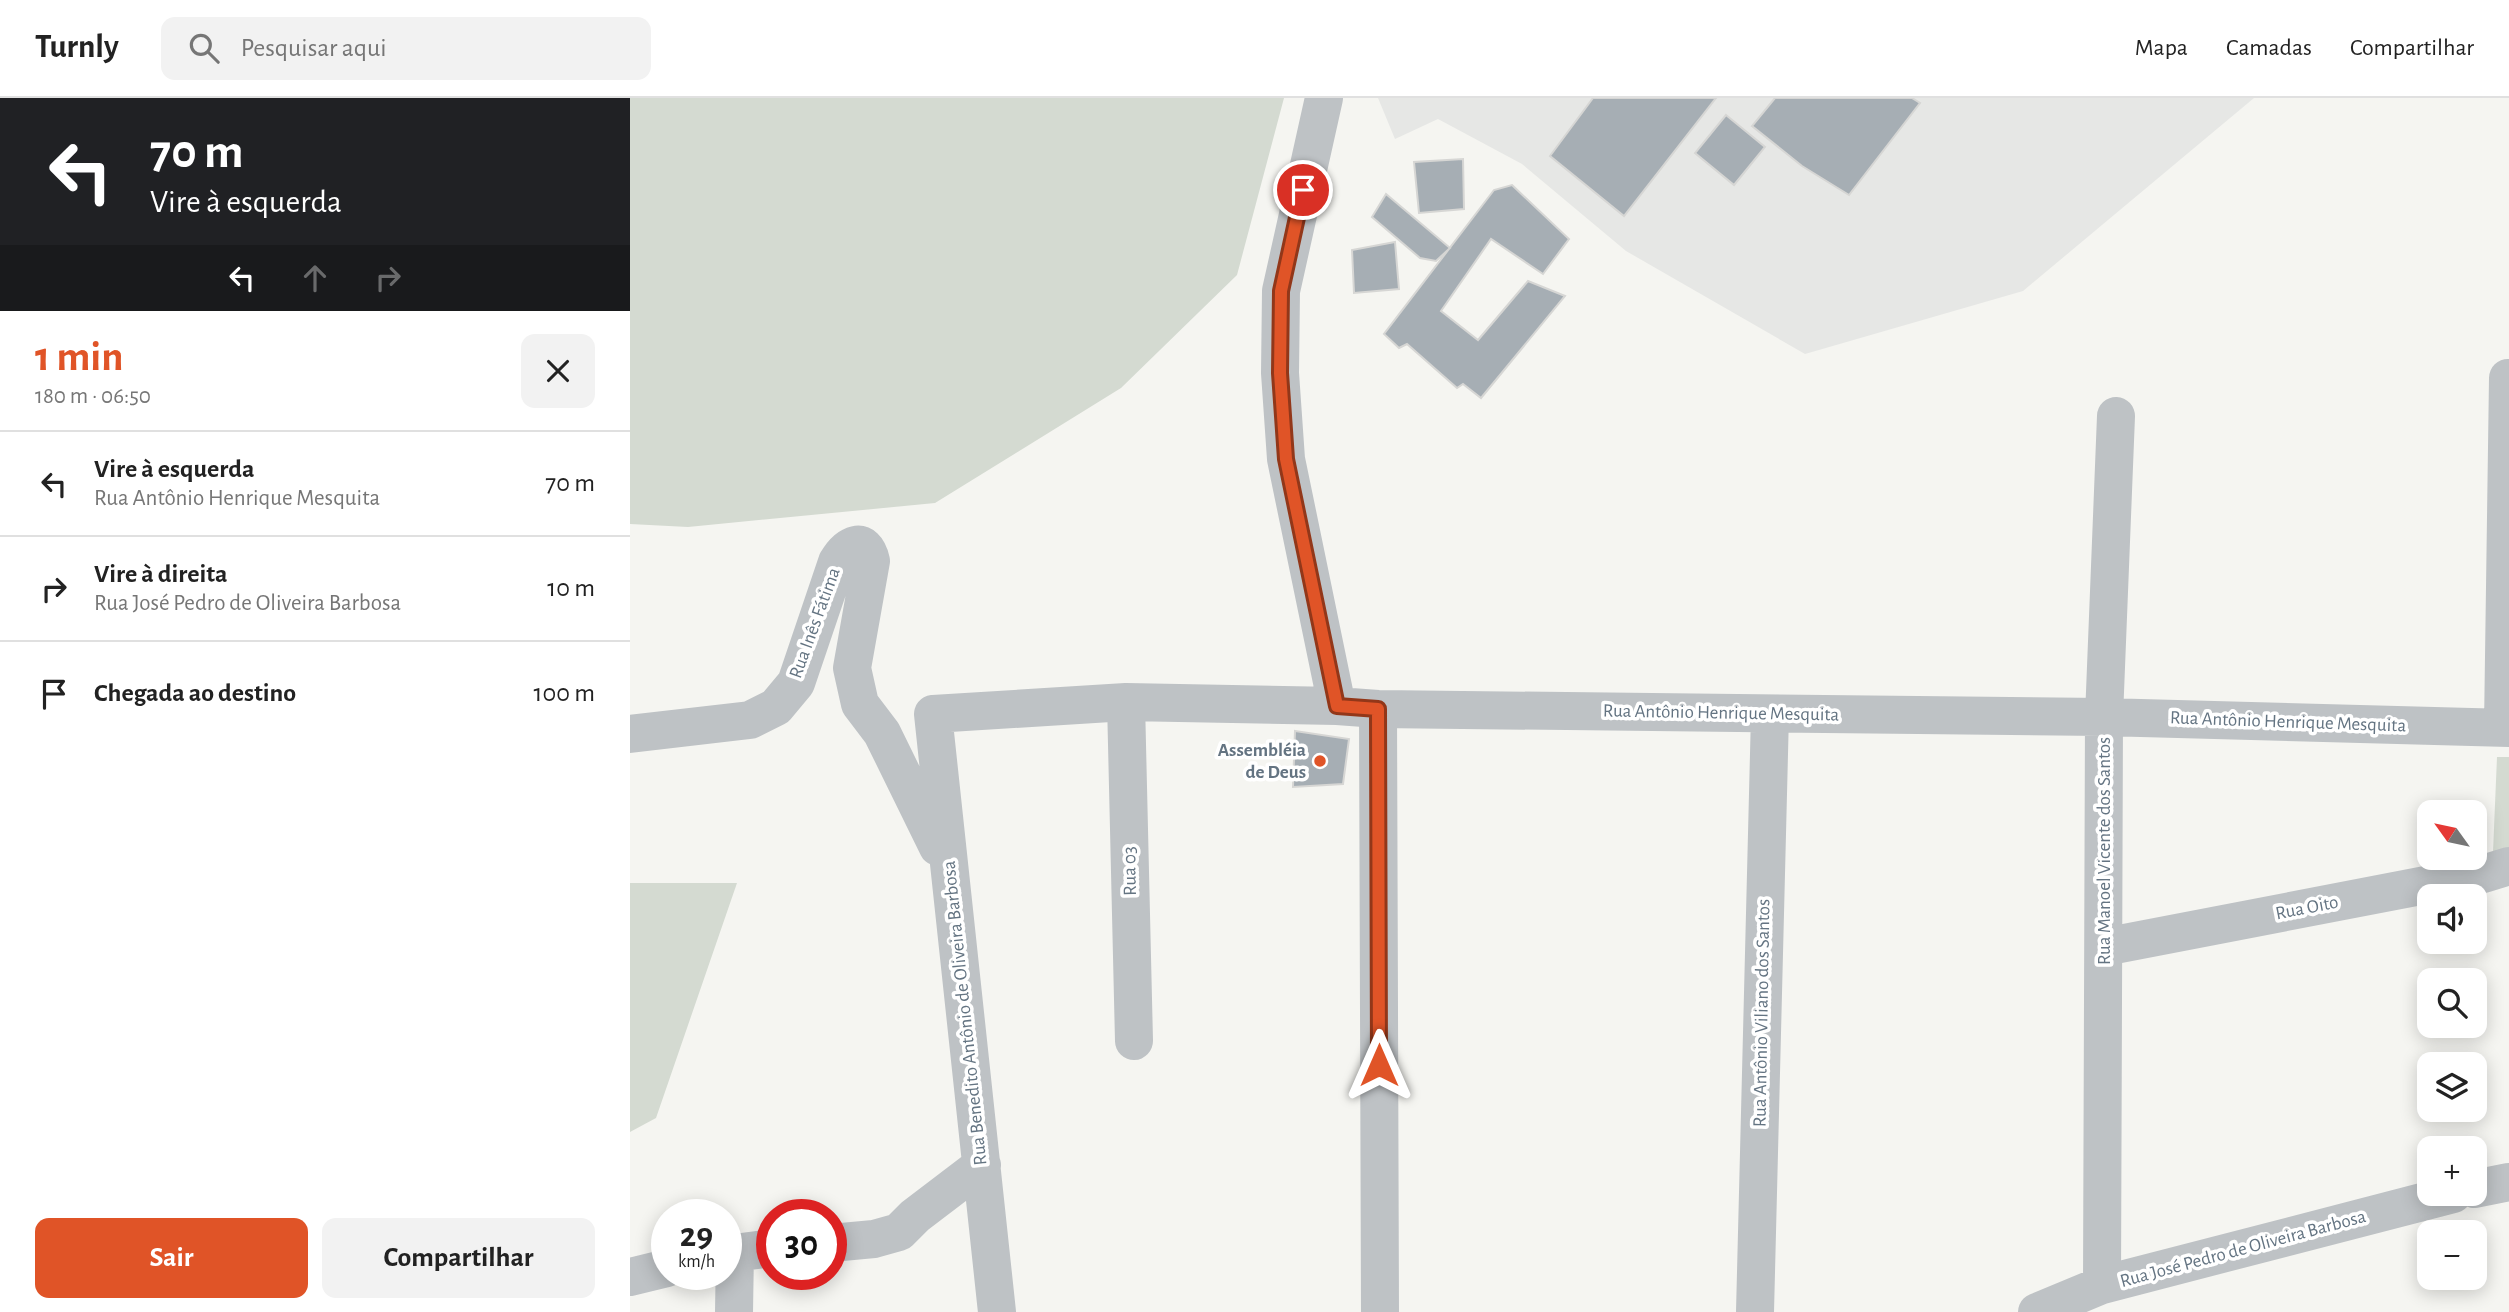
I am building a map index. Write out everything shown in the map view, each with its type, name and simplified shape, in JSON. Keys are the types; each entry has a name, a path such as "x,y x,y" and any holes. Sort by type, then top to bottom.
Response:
{"street":[{"path":"1324,98 1281,291 1280,373 1286,459 1337,706"},
{"path":"2506,727 2508,378"},
{"name":"Rua Manoel Vicente dos Santos","path":"2102,1285 2104,717 2116,416"},
{"name":"Rua Inês Fátima","path":"630,734 750,720 776,707 796,684 837,562 849,547 856,544 863,546 869,552 871,561 852,668 860,704 881,733 950,872"},
{"name":"Rua Antônio Henrique Mesquita","path":"933,715 1126,702 1378,709 2104,717 2506,727"},
{"name":"Rua 03","path":"1126,702 1134,1041"},
{"path":"1378,709 1380,1312"},
{"name":"Rua Antônio Viliano dos Santos","path":"1755,1312 1770,714"},
{"name":"Rua Benedito Antônio de Oliveira Barbosa","path":"933,715 998,1312"},
{"name":"Rua Oito","path":"2104,947 2483,874 2509,866"},
{"path":"847,1241 874,1238 899,1231 982,1165"},
{"path":"2487,1186 2509,1182"},
{"name":"Rua José Pedro de Oliveira Barbosa","path":"2037,1312 2102,1285 2417,1203"},
{"path":"734,1312 744,1251"},
{"path":"630,1278 651,1272"}],"shaded area":[{"path":"630,98 1284,98 1237,275 1121,388 935,503 688,527 630,524"},
{"path":"1378,98 2254,98 2023,291 1805,354 1626,251 1522,164 1438,119 1395,139"},
{"path":"2497,757 2509,757 2509,849 2493,852"},
{"path":"630,883 737,883 656,1118 630,1132"}],"building":[{"path":"1593,98 1716,98 1624,216 1550,156"},
{"path":"1775,98 1912,98 1920,103 1849,195 1802,166 1752,126"},
{"path":"1726,115 1765,147 1734,185 1695,153"},
{"path":"1463,159 1464,209 1419,213 1414,162"},
{"path":"1512,185 1569,239 1543,274 1491,239 1441,311 1478,340 1528,281 1565,296 1481,398 1463,384 1457,388 1407,344 1399,348 1384,334 1494,190"},
{"path":"1386,194 1450,248 1436,261 1420,258 1372,217"},
{"path":"1395,242 1399,289 1354,293 1352,250"},
{"name":"Assembléia de Deus","path":"1295,731 1349,739 1343,784 1293,787"}],"place":[{"name":"Assembléia de Deus","path":"1320,761"}],"route":[{"path":"1303,190 1281,291 1280,373 1286,459 1337,706 1378,709 1379,1065"}]}
